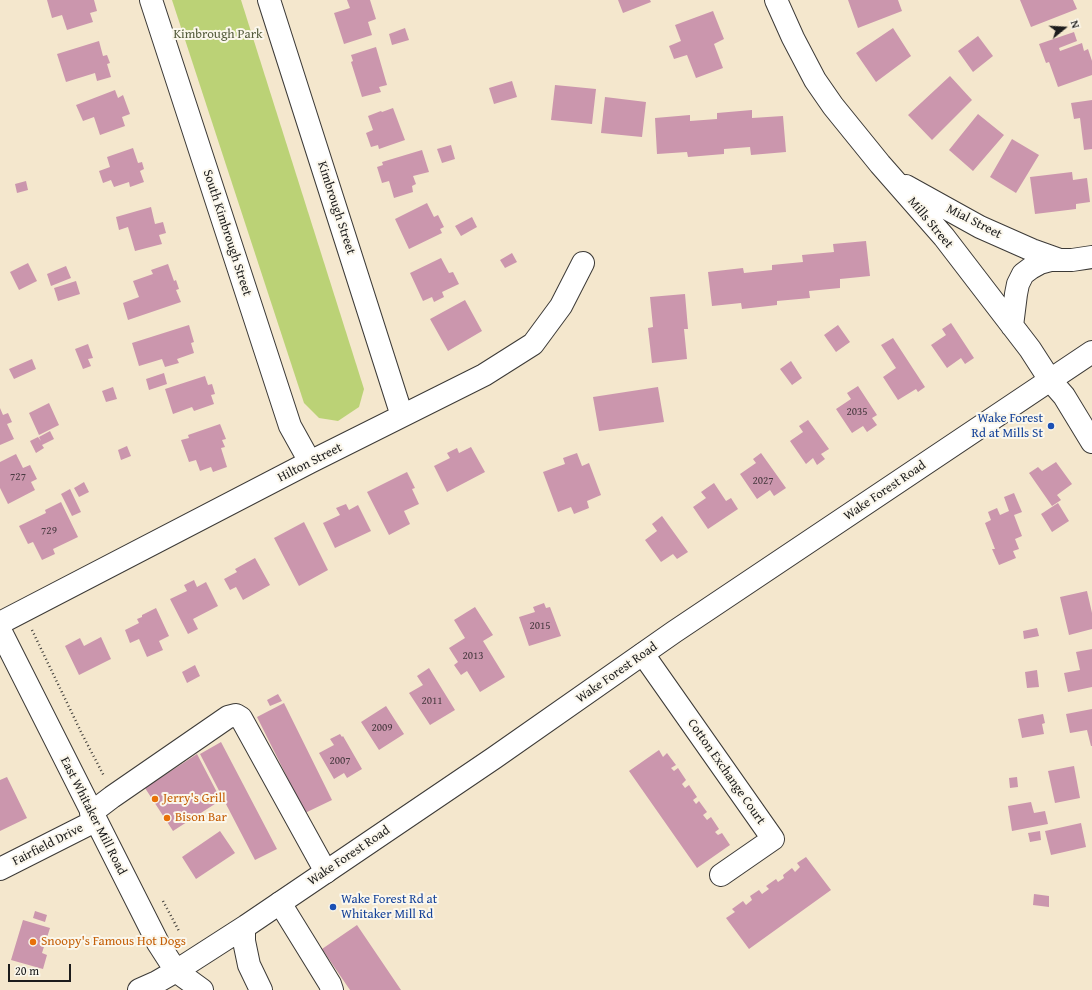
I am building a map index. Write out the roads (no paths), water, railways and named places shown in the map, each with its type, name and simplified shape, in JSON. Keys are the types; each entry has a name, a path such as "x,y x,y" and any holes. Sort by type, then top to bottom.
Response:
{"street":[{"name":"South Kimbrough Street","path":"151,0 290,426 310,462"},
{"name":"Kimbrough Street","path":"270,0 402,416"},
{"name":"Mills Street","path":"776,0 792,38 815,80 833,106 944,237 1030,349 1050,380 1064,396 1092,442"},
{"name":"Mial Street","path":"891,176 980,227 1032,250 1060,260"},
{"name":"Mial Street","path":"1012,326 1018,284 1023,274 1030,268 1040,263 1092,257"},
{"name":"Hilton Street","path":"0,623 310,462 484,375 533,344 561,306 583,263"},
{"name":"Wake Forest Road","path":"139,990 176,971 244,928 488,762 643,654 1092,352"},
{"name":"East Whitaker Mill Road","path":"0,630 93,817 158,943 176,971 202,990"},
{"name":"Cotton Exchange Court","path":"643,654 773,839 721,875"},
{"name":"Fairfield Drive","path":"0,869 93,817 112,797 228,717 236,715 242,718 326,872"},
{"path":"280,903 330,984 332,990"},
{"path":"244,928 244,941 249,965 261,990"}],"place":[{"name":"Wake Forest Rd at Mills St","path":"1051,426"},
{"name":"Jerry's Grill","path":"155,799"},
{"name":"Bison Bar","path":"167,818"},
{"name":"Wake Forest Rd at Whitaker Mill Rd","path":"333,907"},
{"name":"Snoopy's Famous Hot Dogs","path":"33,942"}],"park label":[{"name":"Kimbrough Park","path":"218,35"}]}
